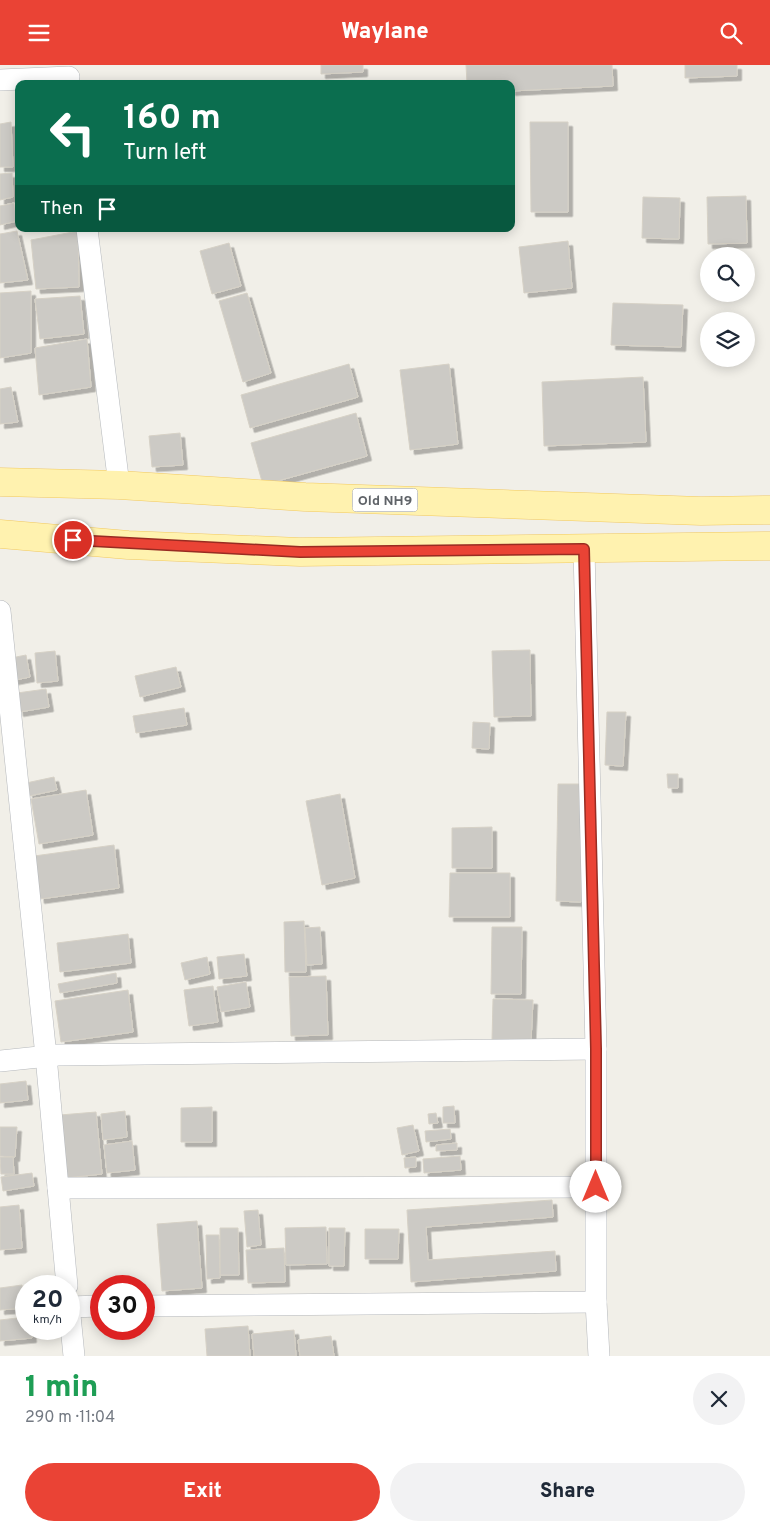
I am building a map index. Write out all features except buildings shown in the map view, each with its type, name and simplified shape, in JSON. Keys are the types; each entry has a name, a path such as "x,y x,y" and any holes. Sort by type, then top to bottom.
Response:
{"main road":[{"name":"Old NH9","path":"0,482 119,485 315,497 701,511 770,510"},
{"path":"0,534 128,545 300,552 770,545"}],"street":[{"path":"0,80 69,75"},
{"path":"87,232 119,485"},
{"path":"584,549 596,1049 596,1302 599,1356"},
{"path":"0,611 46,1056 66,1275"},
{"path":"0,1061 46,1056 596,1049"},
{"path":"58,1188 596,1187"},
{"path":"155,1306 596,1302"},
{"path":"72,1340 74,1356"}],"route":[{"path":"73,540 128,545 300,552 584,549 596,1049 596,1187"}]}
